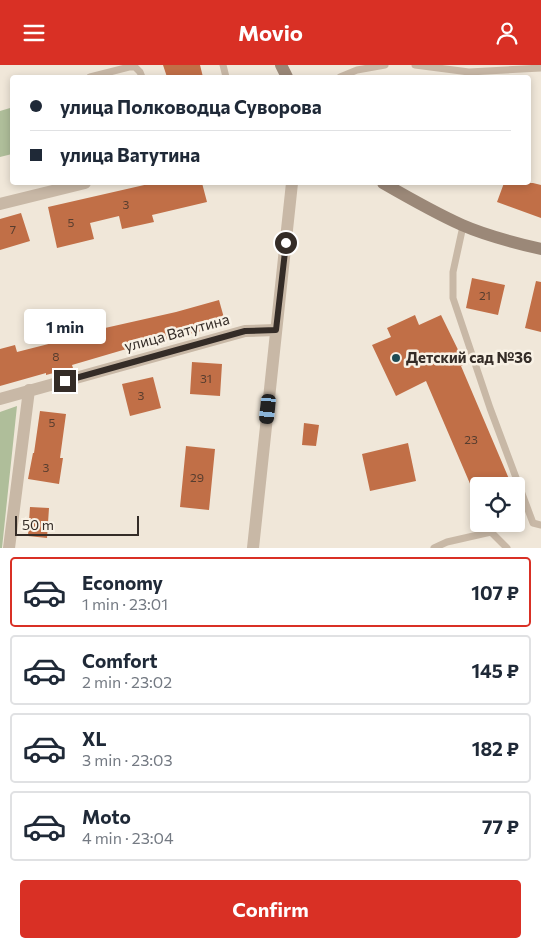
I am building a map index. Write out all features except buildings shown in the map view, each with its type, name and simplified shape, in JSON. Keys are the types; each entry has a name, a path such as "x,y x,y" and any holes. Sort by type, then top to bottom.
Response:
{"main road":[{"path":"386,185 422,206 463,225 490,236 541,249"}],"street":[{"path":"0,204 77,185"},
{"path":"253,548 292,185"},
{"name":"улица Ватутина","path":"0,399 245,331 276,330"},
{"path":"9,548 29,390"}],"lane":[{"path":"345,75 357,70 385,65"},
{"path":"415,65 469,71 541,69"},
{"path":"98,75 129,67 135,67 141,75"},
{"path":"463,225 453,272 453,298 490,408 533,523 541,525"},
{"path":"434,548 447,542 491,532 507,548"}],"green space":[{"path":"10,108 10,154 0,157 0,111"},
{"path":"17,406 2,548 0,548 0,412"}],"place":[{"name":"Детский сад №36","path":"396,358"}],"route":[{"path":"65,381 245,331 276,330 286,243"}]}
